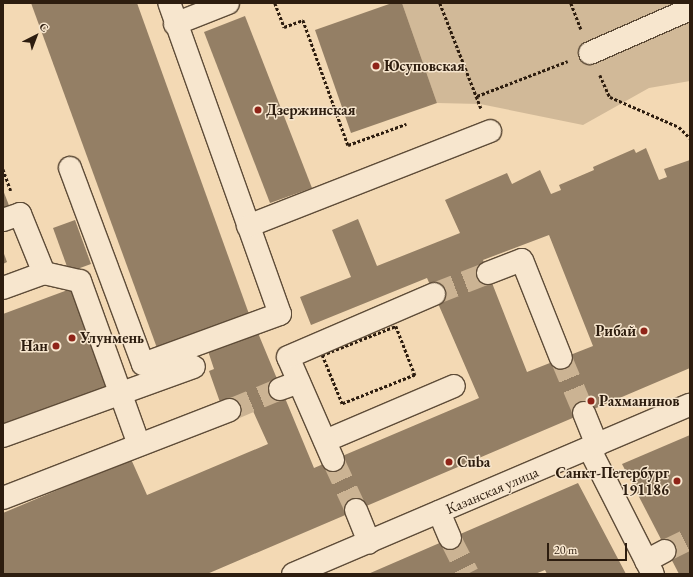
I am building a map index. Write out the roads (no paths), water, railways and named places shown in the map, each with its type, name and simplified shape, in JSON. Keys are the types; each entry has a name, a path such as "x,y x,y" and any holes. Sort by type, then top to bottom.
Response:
{"street":[{"path":"70,168 143,364 280,314 175,24 169,3"},
{"path":"175,24 228,3"},
{"path":"590,53 690,10"},
{"path":"248,226 490,131"},
{"path":"3,220 20,214 44,273"},
{"path":"488,273 522,260 561,358"},
{"path":"3,288 44,273 80,281 139,445"},
{"path":"434,294 288,356 290,386 329,451 454,386"},
{"path":"3,436 194,367"},
{"name":"Казанская улица","path":"293,574 690,405"},
{"path":"3,498 230,410"},
{"path":"584,413 593,447 655,562"},
{"path":"356,510 369,542"},
{"path":"439,512 450,538"}],"tunnel":[{"path":"434,294 488,273"},
{"path":"561,358 584,413"},
{"path":"230,410 280,389"},
{"path":"333,460 356,510"},
{"path":"450,538 468,574"},
{"path":"665,551 690,539"}],"place":[{"name":"Юсуповская","path":"376,66"},
{"name":"Дзержинская","path":"258,110"},
{"name":"Рибай","path":"644,331"},
{"name":"Улунмень","path":"72,338"},
{"name":"Нан","path":"56,346"},
{"name":"Рахманинов","path":"591,401"},
{"name":"Cuba","path":"449,462"},
{"name":"Санкт-Петербург 191186","path":"677,481"}]}
